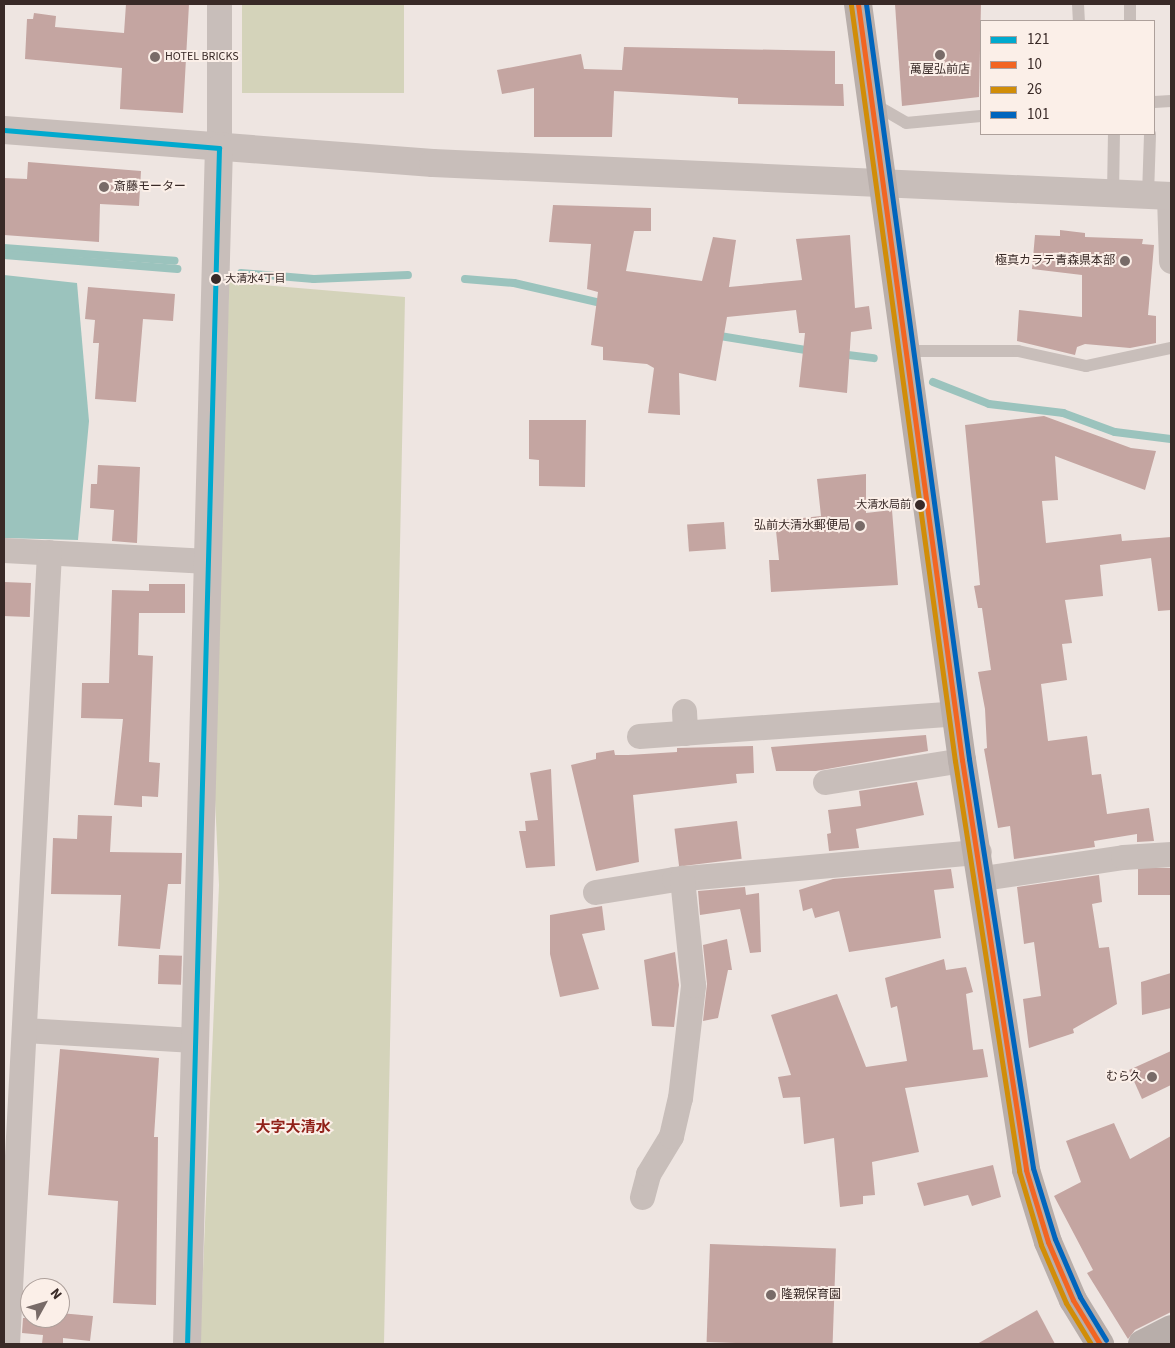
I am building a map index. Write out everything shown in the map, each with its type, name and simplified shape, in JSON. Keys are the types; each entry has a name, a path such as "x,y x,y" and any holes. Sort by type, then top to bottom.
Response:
{"main road":[{"path":"858,4 880,184 962,760 981,865 1026,1170 1048,1242 1073,1300 1100,1344"},
{"path":"1142,1344 1171,1329"}],"street":[{"path":"188,1344 194,1040 219,148 219,4"},
{"path":"4,130 433,163 1163,196 1171,261"},
{"path":"4,550 208,561"},
{"path":"7,1344 50,552"},
{"path":"639,736 685,722 956,714"},
{"path":"825,782 962,760"},
{"path":"595,892 682,878 981,865 1171,854"},
{"path":"642,1197 648,1174 671,1136 680,1098 693,985 682,878"},
{"path":"24,1030 194,1040"}],"lane":[{"path":"1078,4 1079,20"},
{"path":"1130,4 1130,20"},
{"path":"1155,102 1171,102"},
{"path":"871,103 906,123 980,116"},
{"path":"1113,195 1114,135"},
{"path":"1150,135 1163,196"},
{"path":"904,351 1018,351 1086,366 1171,348"}],"green space":[{"path":"242,4 404,4 404,93 242,93"},
{"path":"229,282 405,297 384,1344 200,1344 219,885 214,778"}],"water":[{"path":"4,275 77,283 89,421 78,540 4,538"}],"building":[{"name":"HOTEL BRICKS","path":"126,4 189,4 183,113 120,109 122,68 25,59 27,19 33,19 34,13 56,16 55,27 124,33"},
{"name":"萬屋弘前店","path":"895,4 981,4 979,97 902,106"},
{"path":"624,47 835,51 835,84 843,84 844,106 738,104 738,98 614,91 612,137 534,137 534,88 502,94 497,70 581,54 584,69 622,70"},
{"path":"28,162 141,171 139,206 100,204 99,242 4,235 4,178 27,179"},
{"path":"553,205 651,208 651,231 634,231 626,271 702,281 713,237 736,240 729,287 802,280 796,239 850,235 855,308 869,306 872,329 851,332 847,393 799,387 805,333 799,333 796,310 727,317 716,381 679,373 680,415 648,413 654,368 647,364 603,360 603,347 591,345 598,292 587,289 591,244 549,242"},
{"path":"1060,230 1085,233 1085,237 1143,239 1142,244 1154,245 1148,315 1156,316 1156,343 1130,348 1085,344 1077,347 1075,355 1017,341 1019,310 1082,317 1082,275 1032,269 1035,235 1060,236"},
{"path":"88,287 175,294 173,321 143,319 136,402 95,399 99,343 93,343 95,320 85,319"},
{"path":"1044,416 1131,448 1156,451 1145,490 1055,456 1058,500 1042,501 1046,543 1121,534 1122,541 1171,537 1171,610 1158,611 1151,558 1100,565 1103,596 1065,600 1072,643 1062,644 1067,680 1041,684 1048,741 1087,736 1092,775 1101,774 1107,814 1149,808 1154,841 1137,842 1137,834 1094,841 1095,847 1014,859 1010,826 998,828 984,749 987,748 985,709 978,672 991,670 982,608 978,608 974,586 980,585 965,425"},
{"path":"529,420 586,420 585,487 539,486 539,460 529,459"},
{"path":"98,465 140,467 137,543 112,541 114,510 90,508 91,484 97,484"},
{"path":"866,474 866,513 892,510 898,585 771,592 769,560 779,560 775,521 821,516 817,479"},
{"path":"724,522 726,549 689,552 687,525"},
{"path":"4,582 31,583 30,617 4,616"},
{"path":"149,584 185,584 185,613 139,613 138,655 153,656 149,762 160,763 158,797 142,796 142,807 114,805 123,719 81,718 82,683 109,683 112,590 149,591"},
{"path":"926,735 928,751 816,771 776,771 771,747"},
{"path":"753,746 754,773 736,774 737,783 633,795 639,862 596,871 571,765 596,759 596,753 614,750 615,755 628,755 677,752 677,748"},
{"path":"551,769 555,866 526,868 519,831 526,831 525,821 538,820 530,773"},
{"path":"917,782 924,815 856,829 859,848 829,851 827,834 831,833 828,810 861,806 859,791"},
{"path":"78,815 112,816 110,852 182,853 181,884 168,884 160,949 118,946 121,895 51,894 53,838 77,839"},
{"path":"737,821 742,859 679,866 674,829"},
{"path":"1138,868 1171,868 1171,895 1138,895"},
{"path":"951,869 954,888 934,890 941,938 849,952 839,911 815,918 812,908 803,911 799,890 833,879"},
{"path":"1099,875 1102,902 1092,904 1099,948 1109,947 1117,1004 1073,1029 1074,1033 1029,1048 1023,999 1041,996 1034,942 1024,944 1017,887"},
{"path":"745,887 746,895 759,893 761,952 750,953 740,909 700,915 698,891"},
{"path":"602,906 605,930 582,934 599,989 560,997 550,954 550,915"},
{"path":"727,939 732,970 728,970 718,1018 703,1021 707,984 703,945"},
{"path":"675,952 679,985 674,1027 652,1026 644,960"},
{"path":"159,955 182,956 181,985 158,984"},
{"path":"944,959 946,970 966,967 973,992 966,994 973,1050 983,1049 988,1077 905,1088 919,1152 872,1162 875,1195 863,1196 863,1204 840,1207 834,1138 804,1144 800,1097 783,1098 778,1077 791,1075 771,1015 837,994 866,1067 907,1061 897,1006 891,1008 885,978"},
{"path":"1171,973 1171,1008 1142,1015 1141,982"},
{"path":"60,1049 159,1058 154,1137 158,1137 156,1305 113,1303 118,1201 48,1195"},
{"name":"むら久","path":"1171,1051 1171,1085 1142,1099 1129,1070"},
{"path":"1114,1123 1130,1159 1171,1136 1171,1312 1135,1330 1128,1339 1087,1273 1093,1270 1054,1196 1081,1182 1066,1141"},
{"path":"993,1165 1001,1197 972,1206 968,1195 924,1206 917,1183"},
{"name":"隆親保育園","path":"710,1244 836,1248 833,1344 707,1342"},
{"path":"1037,1310 1055,1344 977,1344"},
{"path":"70,1314 93,1316 90,1341 63,1338 63,1344 42,1344 43,1335 22,1333 22,1328 70,1328"}],"waterway":[{"path":"4,248 175,261"},
{"path":"4,255 177,269"},
{"path":"241,273 314,279 408,275"},
{"path":"465,279 514,283 605,304"},
{"path":"714,335 812,351"},
{"path":"840,354 874,358"},
{"path":"933,382 989,404 1063,413 1115,432 1171,439"}],"transit line":[{"name":"10","path":"858,4 962,760 1026,1170 1048,1242 1073,1300 1100,1344"},
{"name":"101","path":"866,4 969,759 1033,1168 1055,1239 1080,1297 1106,1340"},
{"name":"26","path":"851,5 955,761 1019,1171 1041,1245 1066,1303 1091,1344"},
{"name":"121","path":"4,130 219,148 187,1344"}],"place":[{"name":"萬屋弘前店","path":"940,55"},
{"name":"HOTEL BRICKS","path":"155,57"},
{"name":"斎藤モーター","path":"104,187"},
{"name":"極真カラテ青森県本部","path":"1125,261"},
{"name":"大清水4丁目","path":"216,279"},
{"name":"大清水局前","path":"920,505"},
{"name":"弘前大清水郵便局","path":"860,526"},
{"name":"むら久","path":"1152,1077"},
{"name":"隆親保育園","path":"771,1295"}],"district":[{"name":"大字大清水","path":"293,1128"}]}
